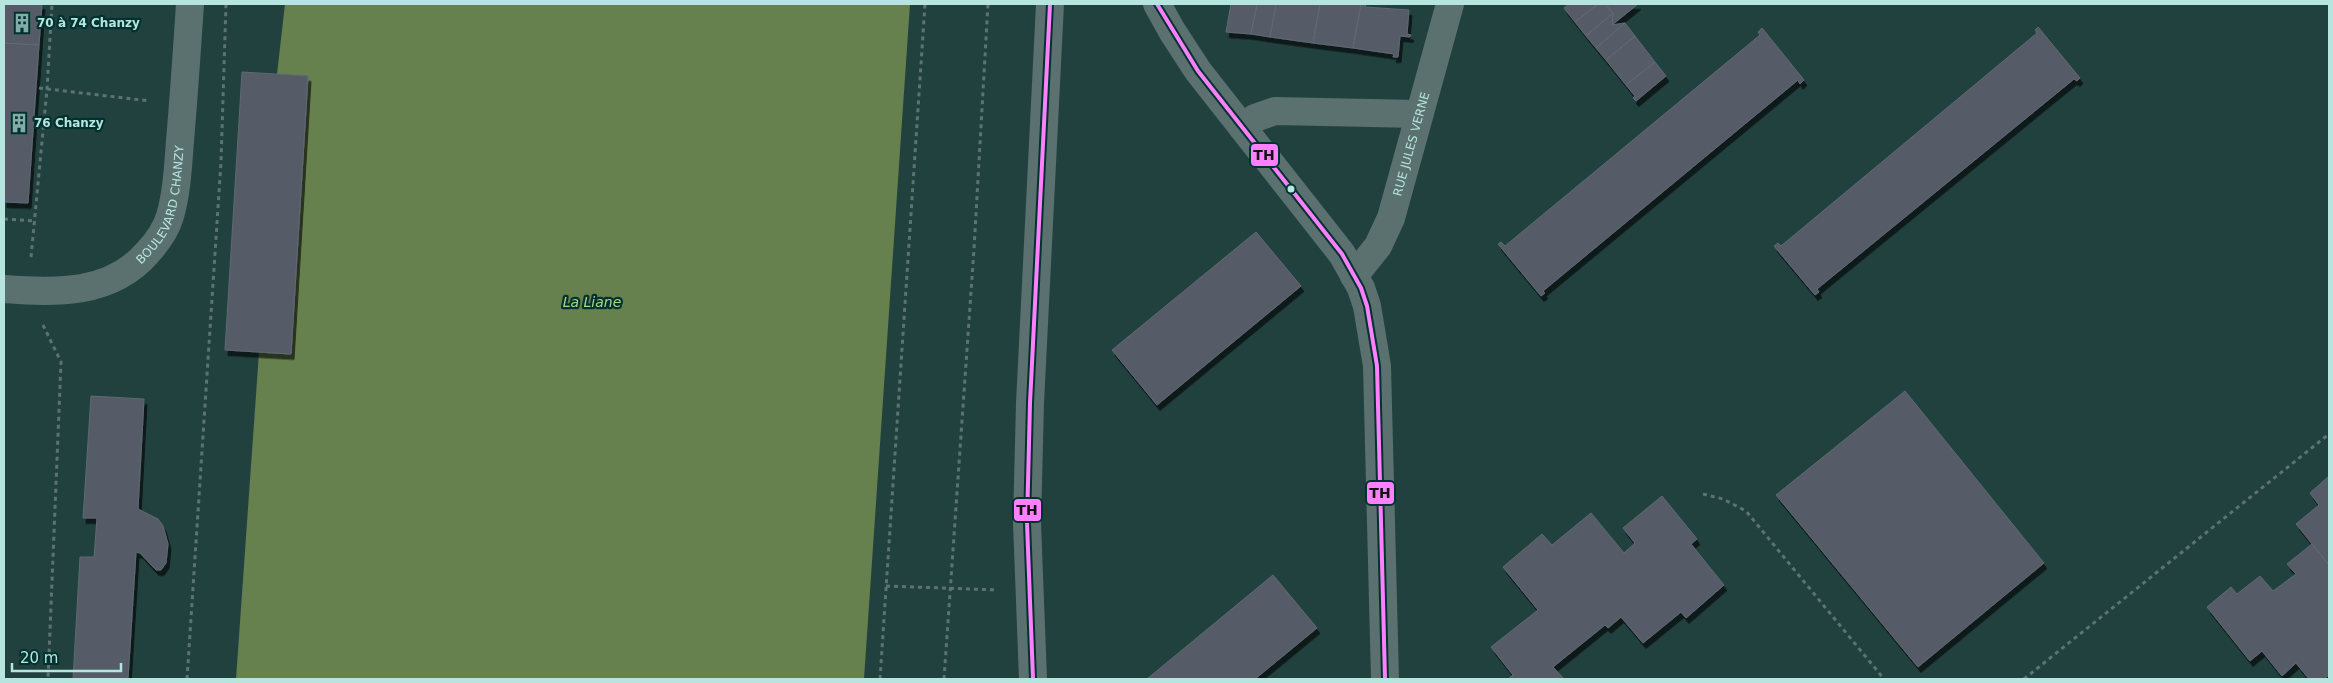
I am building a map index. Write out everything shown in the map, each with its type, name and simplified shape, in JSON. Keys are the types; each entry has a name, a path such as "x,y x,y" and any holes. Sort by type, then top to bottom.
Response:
{"street":[{"name":"BOULEVARD CHANZY","path":"16,290 65,292 103,284 119,277 132,267 155,244 170,218 174,199 190,4"},
{"path":"1031,674 1027,523 1030,403 1050,4"},
{"path":"1157,4 1185,52 1342,254 1367,306 1377,366 1385,679"},
{"name":"RUE JULES VERNE","path":"1354,276 1378,246 1391,218 1450,4"},
{"path":"1242,126 1255,118 1275,111 1419,114"}],"path":[{"path":"48,679 61,362 16,290 36,221 52,4"},
{"path":"186,679 221,162 226,4"},
{"path":"880,679 925,4"},
{"path":"944,679 974,248 988,4"},
{"path":"39,88 222,108"},
{"path":"4,219 36,221"},
{"path":"2024,679 2329,434"},
{"path":"1702,494 1729,501 1746,511 1884,679"},
{"path":"886,586 1028,591"}],"water":[{"name":"La Liane","path":"285,4 910,4 864,679 236,679 259,352 307,76 277,74"}],"building":[{"name":"70 à 74 Chanzy","path":"4,4 42,4 39,45 4,43"},
{"path":"1231,4 1257,4 1251,34 1226,32"},
{"path":"1257,4 1276,4 1270,37 1251,34"},
{"path":"1276,4 1320,4 1313,43 1270,37"},
{"path":"1320,4 1361,4 1353,48 1313,43"},
{"path":"1361,4 1366,4 1365,7 1409,10 1407,34 1411,35 1410,37 1400,36 1398,57 1393,57 1394,54 1353,48"},
{"path":"1569,4 1598,4 1575,22 1564,8"},
{"path":"1598,4 1605,4 1613,13 1586,36 1575,22"},
{"path":"1605,4 1638,4 1612,25 1613,13"},
{"path":"1613,13 1612,25 1625,23 1596,48 1586,36"},
{"path":"1625,23 1635,36 1606,60 1596,48"},
{"path":"2038,27 2080,78 2077,81 2074,79 1817,289 1819,292 1815,295 1774,246 1778,243 1781,246 2037,33 2035,30"},
{"path":"1762,28 1804,80 1800,84 1798,80 1543,291 1545,293 1541,296 1498,244 1501,242 1505,246 1760,35 1758,32"},
{"path":"1635,36 1655,62 1626,85 1606,60"},
{"name":"76 Chanzy","path":"4,43 39,45 28,203 4,202"},
{"path":"1655,62 1666,76 1636,101 1633,98 1635,96 1626,85"},
{"path":"242,72 308,76 291,354 225,350"},
{"path":"1256,232 1301,286 1157,405 1112,350"},
{"path":"1905,391 2044,563 1918,667 1776,495"},
{"path":"91,396 144,399 138,509 158,519 163,526 168,544 166,563 161,570 156,570 140,553 136,552 128,679 73,679 80,557 94,557 97,518 83,518"},
{"path":"2329,476 2329,565 2296,524 2319,505 2310,493"},
{"path":"1662,496 1697,539 1691,544 1724,585 1686,618 1681,612 1643,643 1621,617 1608,628 1605,625 1553,667 1564,679 1508,679 1513,675 1491,647 1538,610 1503,567 1542,534 1552,545 1591,513 1624,553 1635,543 1623,528"},
{"path":"2312,544 2329,565 2329,675 2324,679 2309,679 2296,663 2282,676 2262,651 2250,661 2207,607 2231,587 2237,594 2260,576 2273,591 2296,574 2287,564"},
{"path":"1273,575 1317,628 1255,679 1147,679"}],"transit line":[{"name":"TH","path":"1033,679 1027,523 1030,403 1050,4"},
{"name":"TH","path":"1157,4 1198,71 1342,254 1361,288 1367,306 1377,366 1385,679"}],"place":[{"name":"70 à 74 Chanzy","path":"22,23"},
{"name":"76 Chanzy","path":"19,123"}]}
